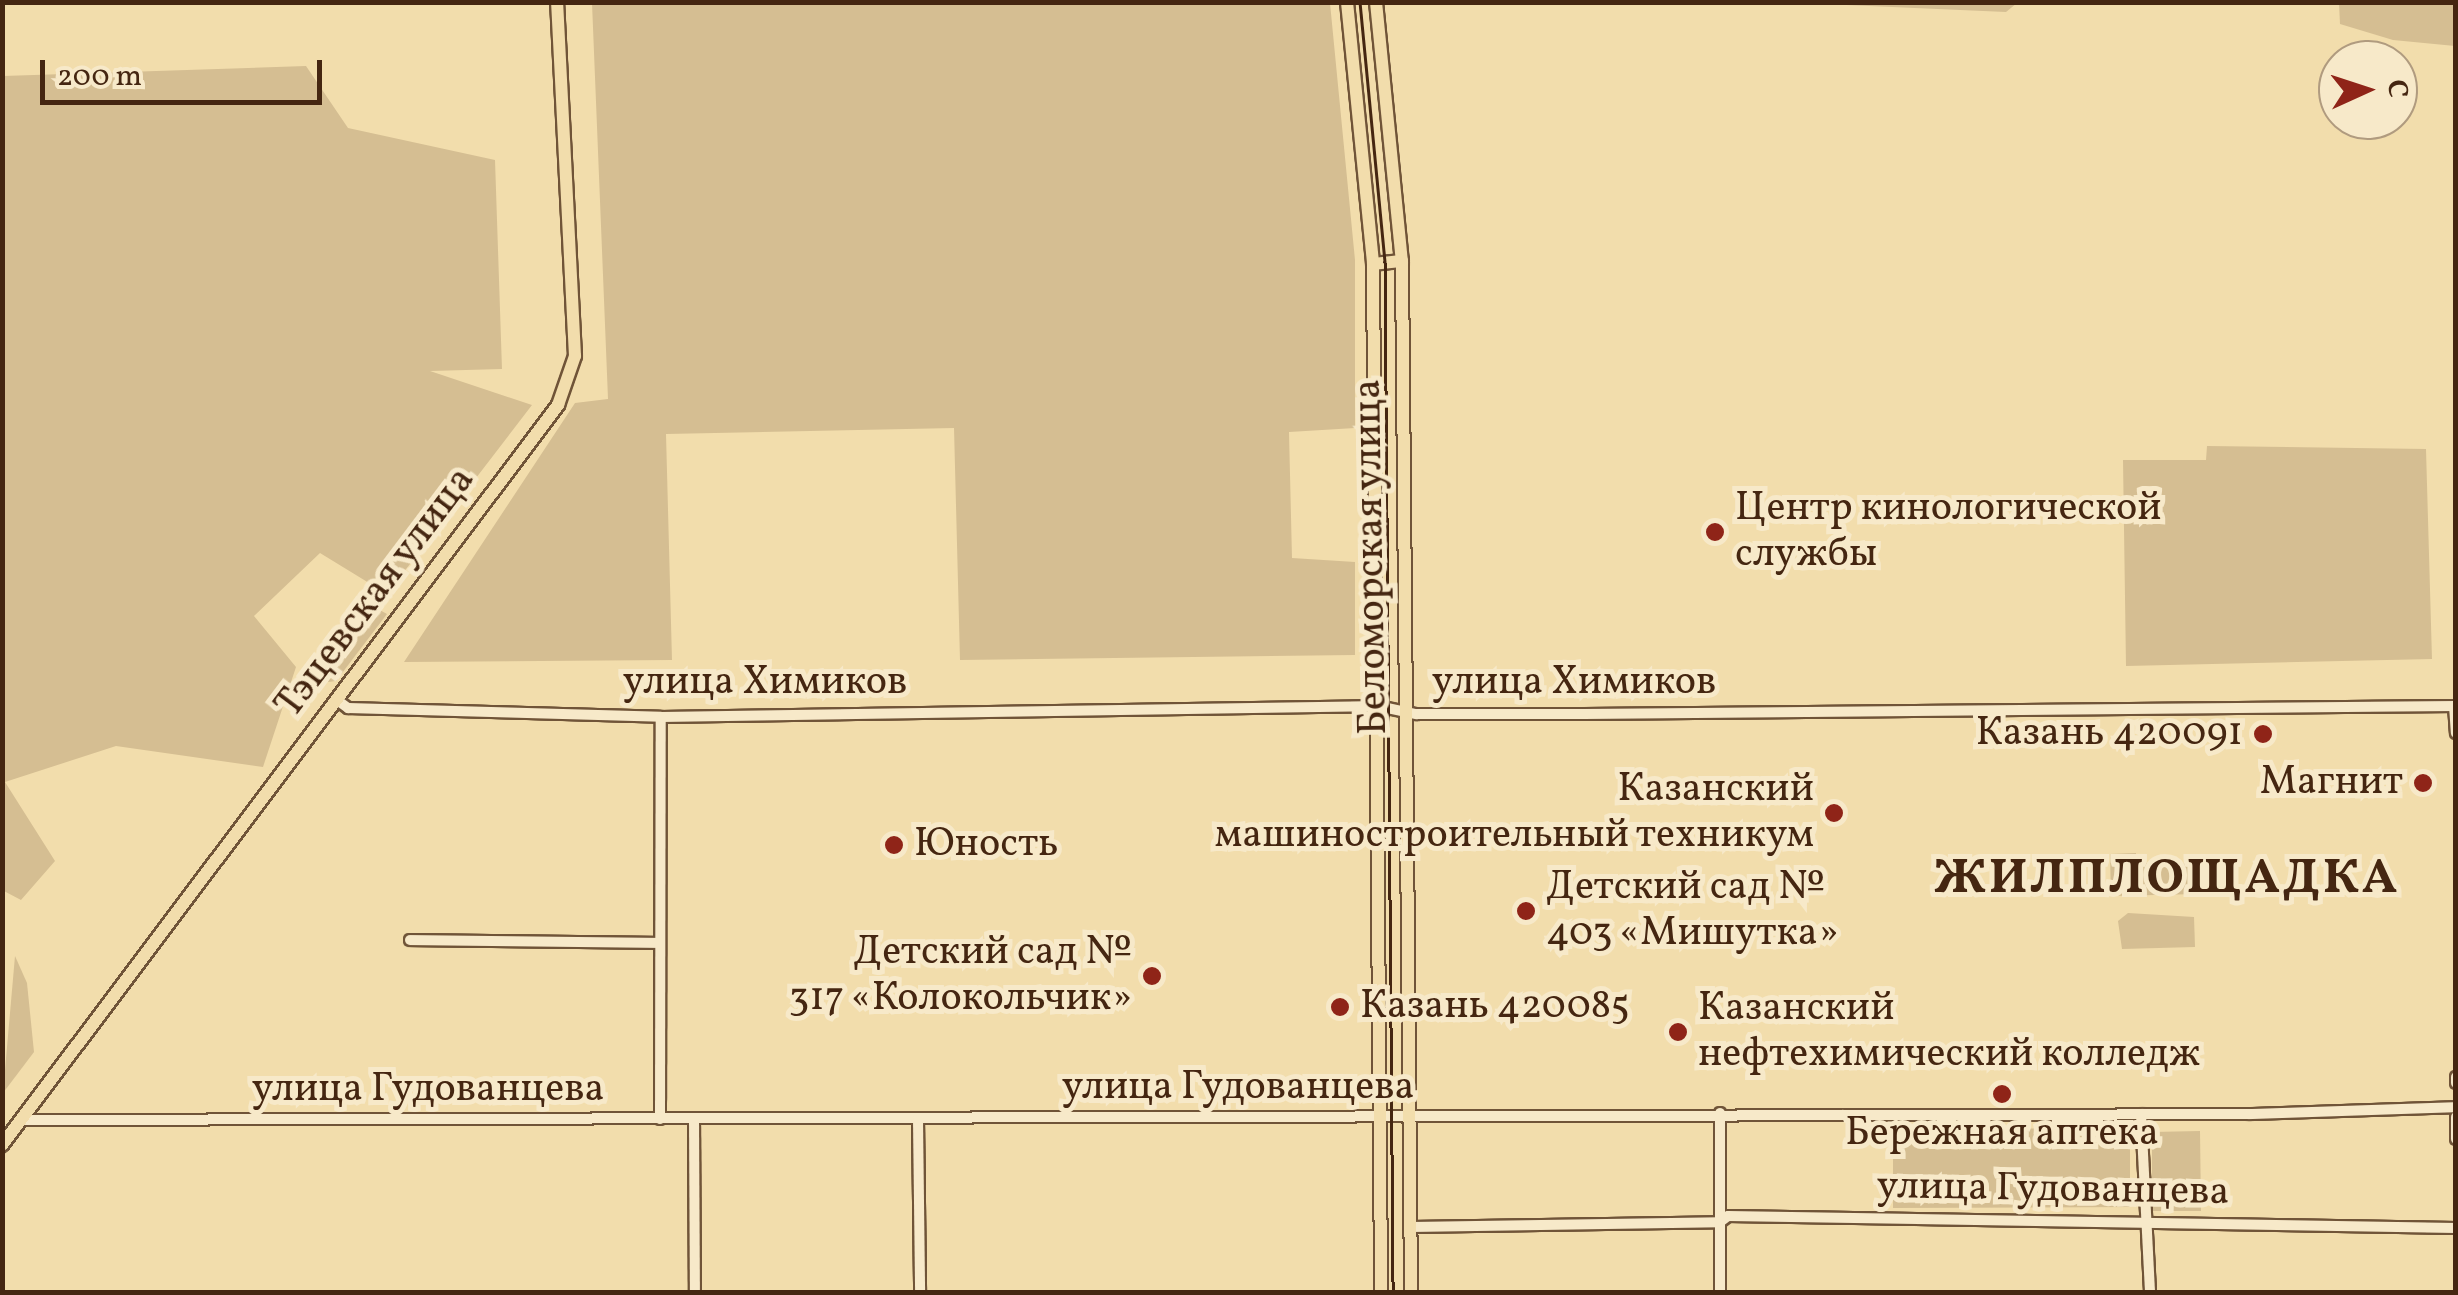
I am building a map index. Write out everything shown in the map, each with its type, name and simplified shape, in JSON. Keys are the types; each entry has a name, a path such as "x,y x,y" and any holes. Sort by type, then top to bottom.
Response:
{"main road":[{"name":"Тэцевская улица","path":"2,1144 558,405 575,356 557,2"},
{"name":"Беломорская улица","path":"1347,2 1372,264 1381,1292"},
{"name":"Беломорская улица","path":"1376,2 1402,261 1411,1292"},
{"path":"1372,264 1402,261"}],"street":[{"name":"улица Химиков","path":"337,700 348,708 661,716 1378,706 1406,714 2455,706"},
{"path":"2455,706 2456,733"},
{"path":"660,1119 661,716"},
{"path":"410,940 660,943"},
{"name":"улица Гудованцева","path":"21,1120 2141,1114 2456,1108"},
{"path":"1720,1113 1720,1292"},
{"path":"2141,1114 2143,1221 2150,1292"},
{"path":"2456,1116 2456,1139"},
{"path":"694,1119 696,1292"},
{"path":"918,1120 920,1292"},
{"name":"улица Гудованцева","path":"1411,1227 1720,1222 1728,1216 2456,1228"}],"shaded area":[{"path":"1777,2 2017,2 2017,3 2006,12"},
{"path":"592,3 1330,3 1355,260 1355,428 1289,432 1292,558 1355,562 1355,655 960,660 954,428 666,434 672,660 404,662 575,403 608,399"},
{"path":"2339,3 2455,3 2455,46 2393,40 2340,24"},
{"path":"306,66 348,128 495,160 502,369 430,371 532,405 387,594 320,553 254,616 296,667 263,767 116,746 5,782 55,861 21,900 2,890 3,76"},
{"path":"2207,446 2426,449 2432,659 2126,666 2123,460 2206,460"},
{"path":"376,608 387,614 336,681 328,682 335,653"},
{"path":"2136,853 2136,863 2197,863 2198,894 2111,896 2110,854"},
{"path":"2128,913 2194,917 2195,947 2122,949 2118,921"},
{"path":"15,956 27,983 34,1052 3,1093"},
{"path":"2130,1128 2130,1207 1893,1208 1893,1129"},
{"path":"2200,1131 2201,1211 2152,1211 2152,1132"}],"tram line":[{"path":"1360,2 1385,262 1393,1292"}],"place":[{"name":"Центр кинологической службы","path":"1715,532"},
{"name":"Казань 420091","path":"2263,734"},
{"name":"Магнит","path":"2423,783"},
{"name":"Казанский машиностроительный техникум","path":"1834,813"},
{"name":"Юность","path":"894,845"},
{"name":"Детский сад № 403 «Мишутка»","path":"1526,911"},
{"name":"Детский сад № 317 «Колокольчик»","path":"1152,976"},
{"name":"Казань 420085","path":"1340,1007"},
{"name":"Казанский нефтехимический колледж","path":"1678,1032"},
{"name":"Бережная аптека","path":"2002,1094"}],"district":[{"name":"ЖИЛПЛОЩАДКА","path":"2167,880"}]}
